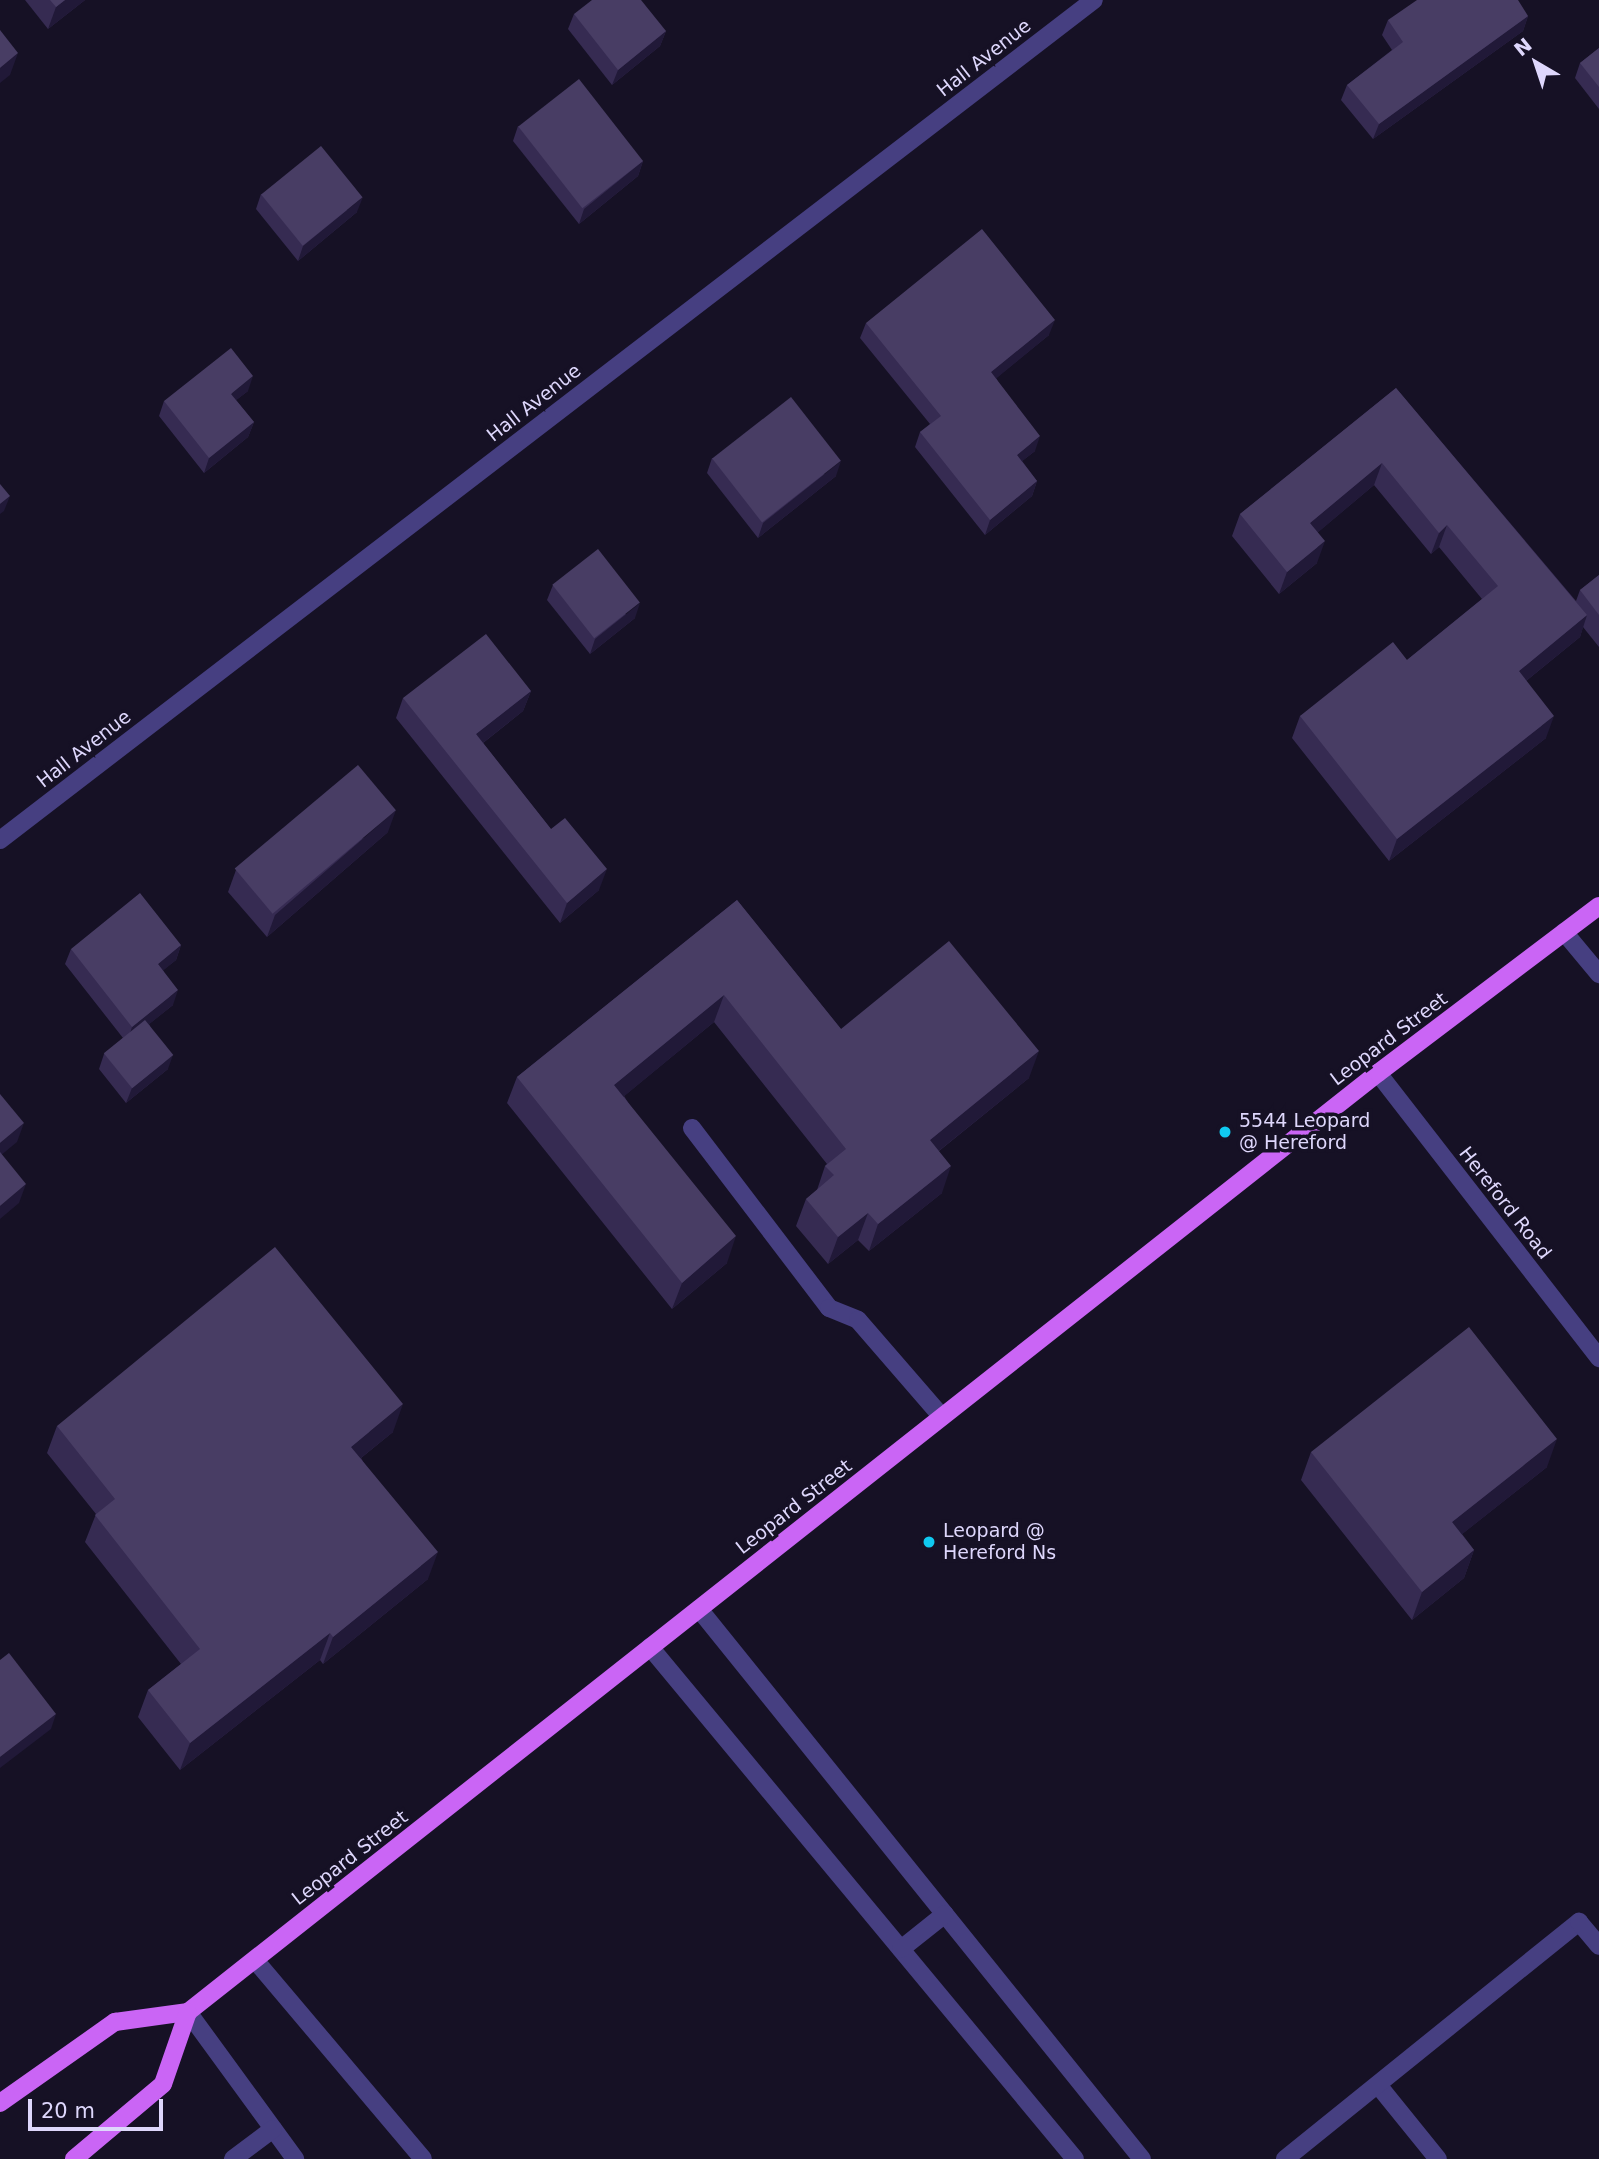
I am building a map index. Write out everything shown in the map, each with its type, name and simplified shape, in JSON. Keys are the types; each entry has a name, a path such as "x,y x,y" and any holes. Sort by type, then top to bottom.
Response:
{"main road":[{"name":"Leopard Street","path":"188,2012 1378,1073 1599,906"},
{"path":"0,2103 115,2022 188,2012 163,2084 74,2159"}],"street":[{"name":"Hall Avenue","path":"0,840 1094,0"},
{"path":"1564,932 1599,974"},
{"name":"Hereford Road","path":"1378,1073 1599,1358"},
{"path":"692,1128 829,1308 858,1320 942,1417"},
{"path":"699,1609 1142,2159"},
{"path":"650,1647 1074,2159"},
{"path":"901,1949 945,1914"},
{"path":"1285,2159 1579,1922 1599,1946"},
{"path":"255,1960 423,2159"},
{"path":"188,2012 295,2159"},
{"path":"1378,2085 1438,2159"},
{"path":"233,2159 273,2129"}],"building":[{"path":"50,0 65,0 56,7"},
{"path":"592,0 641,0 666,31 618,70 574,14"},
{"path":"1417,0 1518,0 1528,16 1379,124 1347,85 1403,42 1388,20"},
{"path":"0,30 18,53 0,68"},
{"path":"1599,48 1599,87 1580,63"},
{"path":"579,79 643,161 582,208 518,126"},
{"path":"321,146 363,197 303,246 261,194"},
{"path":"982,229 1055,320 991,372 1040,436 1017,455 1037,481 990,520 920,432 941,416 866,323"},
{"path":"231,348 253,376 231,394 254,422 209,458 164,401"},
{"path":"1396,388 1587,615 1519,671 1554,716 1397,839 1300,716 1393,642 1407,660 1498,586 1447,525 1439,533 1382,463 1310,523 1325,541 1287,572 1240,514"},
{"path":"791,397 841,461 762,522 712,459"},
{"path":"0,484 10,496 0,504"},
{"path":"598,549 640,603 594,638 552,585"},
{"path":"1599,575 1599,615 1580,590"},
{"path":"486,634 531,691 476,734 551,829 565,818 607,869 567,903 403,698"},
{"path":"358,765 396,810 273,914 235,868"},
{"path":"140,893 181,945 158,964 178,990 132,1027 71,949"},
{"path":"737,900 841,1029 949,941 1039,1051 930,1140 951,1166 878,1224 868,1213 838,1237 806,1199 834,1175 825,1166 846,1149 724,995 614,1085 736,1236 682,1283 517,1077"},
{"path":"145,1020 173,1055 132,1088 104,1053"},
{"path":"0,1094 24,1123 0,1143"},
{"path":"0,1152 26,1184 0,1206"},
{"path":"275,1247 403,1404 351,1447 438,1552 333,1637 330,1633 190,1743 148,1690 200,1649 95,1515 115,1499 57,1426"},
{"path":"1469,1327 1557,1439 1452,1522 1474,1550 1422,1592 1311,1452"},
{"path":"9,1653 56,1714 0,1757 0,1660"}],"place":[{"name":"5544 Leopard @ Hereford","path":"1225,1132"},
{"name":"Leopard @ Hereford Ns","path":"929,1542"}]}
